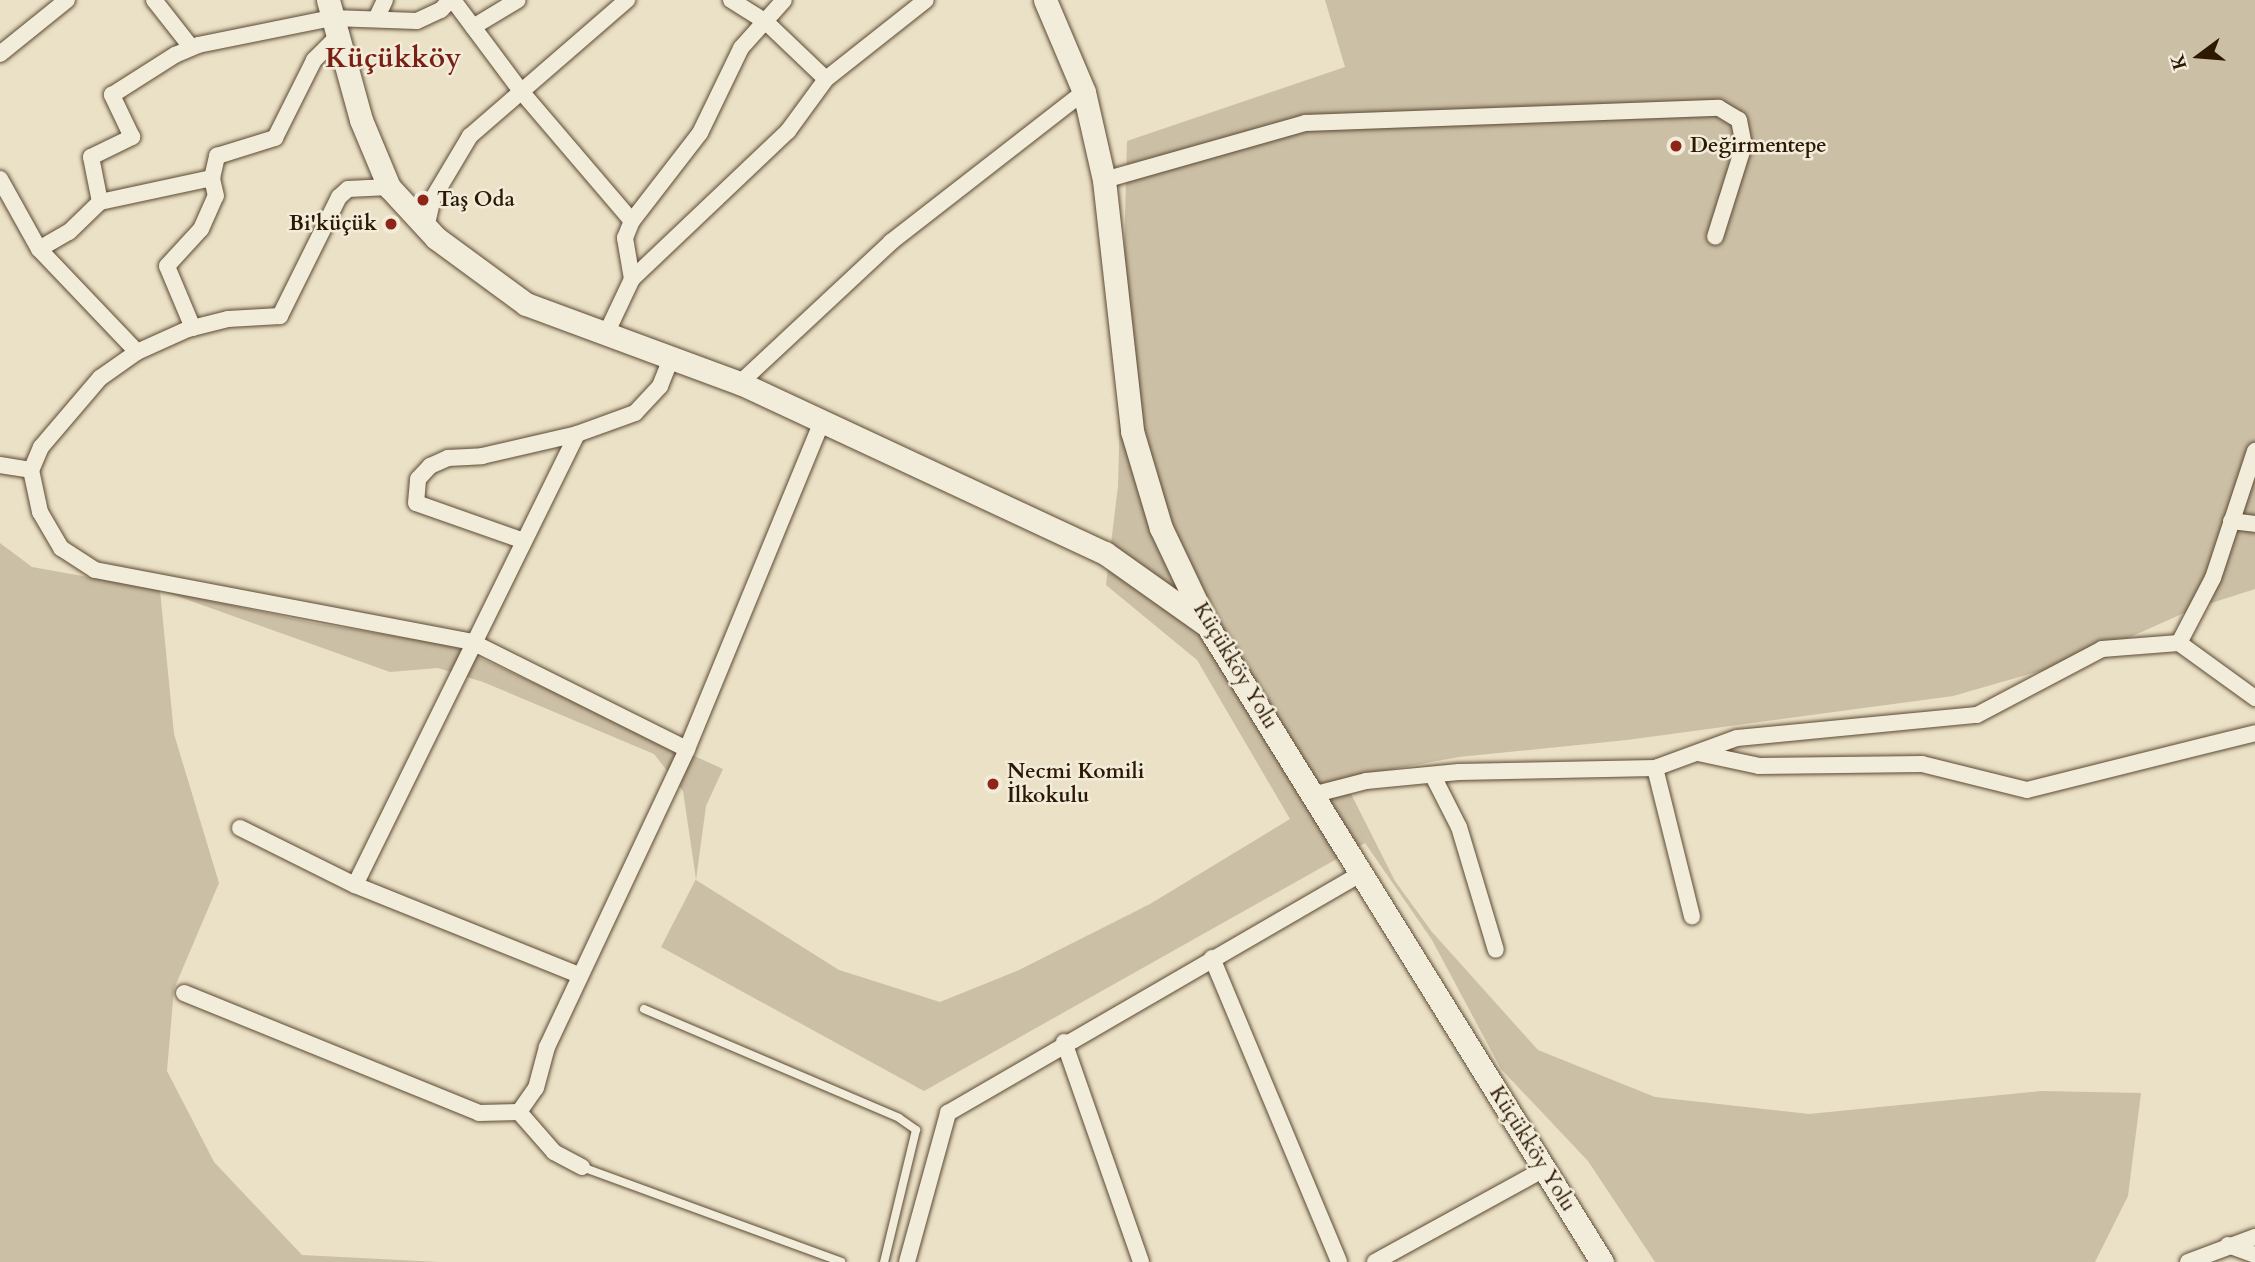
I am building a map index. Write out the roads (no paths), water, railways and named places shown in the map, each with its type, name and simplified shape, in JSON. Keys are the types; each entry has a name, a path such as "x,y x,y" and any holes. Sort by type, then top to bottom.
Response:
{"main road":[{"name":"Küçükköy Yolu","path":"1045,0 1084,92 1104,180 1132,431 1161,528 1207,625 1602,1262"},
{"path":"332,19 361,120 389,187 426,228 526,304 740,383 1105,553 1207,625"}],"street":[{"path":"0,54 67,0"},
{"path":"154,0 191,47"},
{"path":"377,17 385,0"},
{"path":"100,202 91,157 132,137 113,95 191,47 332,19 377,17 417,21 441,10 451,0 520,90 632,221"},
{"path":"473,27 518,0"},
{"path":"426,228 433,198 470,136 627,0"},
{"path":"731,0 765,21 826,79"},
{"path":"632,279 625,238 632,221 700,133 741,48 784,0"},
{"path":"606,334 632,279 788,131 826,79 926,0"},
{"path":"193,328 167,266 201,229 216,196 212,178 217,156 275,138 332,19"},
{"path":"740,383 891,242 1084,92"},
{"path":"1104,180 1305,123 1720,108 1739,120 1744,145 1715,237"},
{"path":"39,249 69,232 100,202 212,178"},
{"path":"0,179 39,249 137,352"},
{"path":"389,187 348,189 339,197 280,316 228,319 193,328 137,352 100,378 41,447 31,470 40,512 61,548 94,570 472,642 687,749"},
{"path":"524,541 416,503 418,480 430,466 448,458 482,456 577,434 635,413 660,386 671,359"},
{"path":"519,1112 536,1088 547,1047 579,975 687,749 822,421"},
{"path":"355,885 472,642 577,434"},
{"path":"2179,643 2213,578 2255,451"},
{"path":"0,465 31,470"},
{"path":"2231,522 2255,524"},
{"path":"1312,795 1366,780 1655,768 1737,738 1977,715 2102,649 2179,643 2255,698"},
{"path":"1696,753 1759,766 1922,764 2027,790 2255,733"},
{"path":"1655,768 1692,916"},
{"path":"1433,776 1459,827 1496,950"},
{"path":"240,828 355,885 579,975"},
{"path":"907,1262 948,1113 1064,1042 1362,874"},
{"path":"1212,958 1339,1262"},
{"path":"184,993 480,1113 519,1112"},
{"path":"1064,1042 1141,1262"},
{"path":"519,1112 554,1152 582,1167"},
{"path":"1375,1262 1544,1169"},
{"path":"2188,1262 2255,1237"},
{"path":"2228,1245 2255,1255"}],"lane":[{"path":"644,1009 898,1118 916,1130 884,1262"},
{"path":"582,1167 841,1262"}],"place":[{"name":"Değirmentepe","path":"1676,146"},
{"name":"Taş Oda","path":"423,200"},
{"name":"Bi'küçük","path":"391,224"},
{"name":"Necmi Komili İlkokulu","path":"993,784"}],"district":[{"name":"Küçükköy","path":"393,58"}]}
